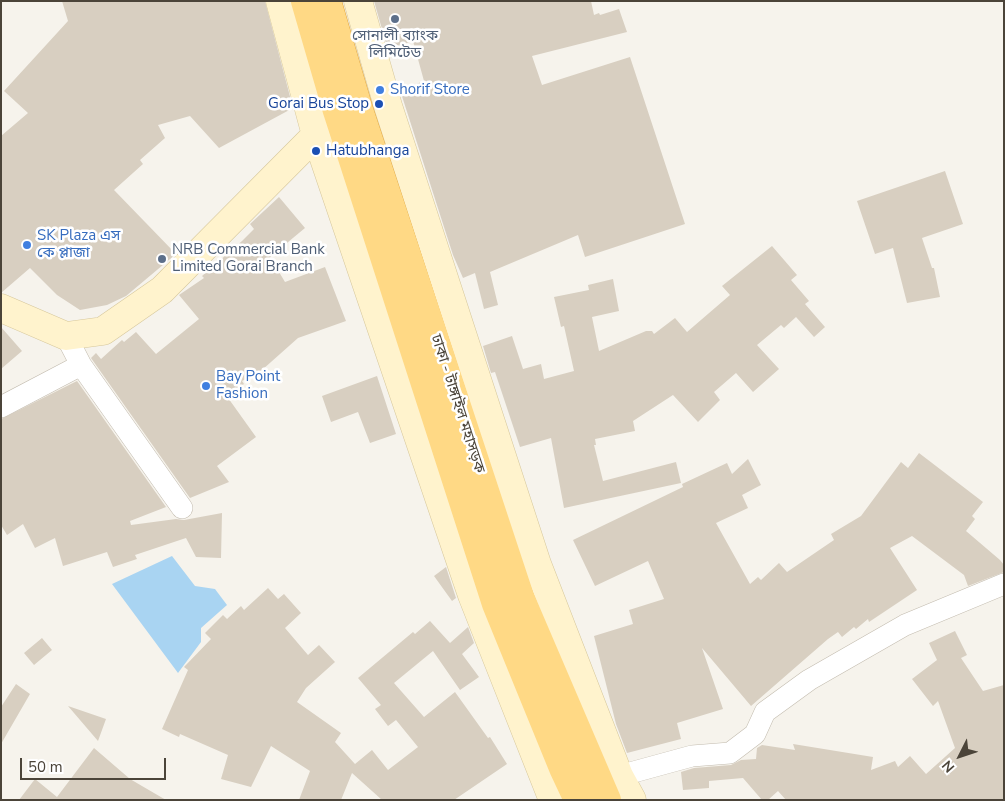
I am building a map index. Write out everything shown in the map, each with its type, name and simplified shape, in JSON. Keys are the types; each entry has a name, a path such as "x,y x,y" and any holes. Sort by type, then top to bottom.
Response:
{"highway":[{"name":"ঢাকা - টাঙ্গাইল মহাসড়ক","path":"305,1 337,111 496,604 578,800"},
{"name":"ঢাকা - টাঙ্গাইল মহাসড়ক","path":"327,1 362,120 520,597 613,788"}],"main road":[{"path":"280,1 316,135 472,595 553,800"},
{"path":"358,1 388,106 537,564 613,788 632,800"},
{"path":"1,308 66,336 103,331 162,290 316,135"}],"street":[{"path":"66,336 81,365 182,508"},
{"path":"1,407 81,365"},
{"path":"613,788 692,756 730,753 755,734 766,712 808,680 905,625 1004,584"}],"water":[{"path":"172,556 195,586 215,589 227,605 201,628 201,642 178,673 112,584"}],"building":[{"path":"62,1 265,1 293,108 219,148 190,116 158,125 165,138 140,160 143,164 114,190 176,254 126,296 107,305 80,310 57,295 30,268 1,293 1,136 28,113 4,91 68,21"},
{"path":"374,1 591,1 594,15 619,9 627,32 532,56 542,85 630,57 685,224 585,257 578,235 490,272 498,305 484,309 475,273 463,278 453,255 400,90 424,81 413,41 388,50"},
{"path":"945,171 963,224 922,238 932,268 934,268 940,297 907,303 893,248 875,254 857,201"},
{"path":"279,197 305,228 270,257 285,282 325,267 346,321 298,338 262,370 242,381 244,384 226,395 256,437 217,466 229,482 190,498 91,358 96,353 101,359 122,340 124,342 136,332 156,354 199,319 179,295 204,278 202,276 242,241 254,229 250,224"},
{"path":"772,246 797,275 791,280 809,301 805,304 825,327 814,337 796,317 784,328 781,325 757,345 779,369 753,392 736,373 714,392 720,400 698,422 673,395 633,421 635,431 595,439 596,445 594,445 603,481 676,462 681,483 564,508 551,438 520,447 495,372 491,373 483,346 512,336 523,369 541,364 544,379 574,371 564,326 561,327 554,297 589,290 588,285 613,279 619,311 592,317 599,351 646,331 652,331 654,334 675,318 687,332 730,295 722,286"},
{"path":"1,327 22,351 1,369"},
{"path":"377,376 396,434 370,443 358,412 331,422 322,396"},
{"path":"77,381 166,507 130,521 131,525 176,519 184,520 222,513 221,558 196,557 186,538 135,555 137,559 113,567 107,552 63,566 55,538 35,548 23,524 7,535 1,525 1,419"},
{"path":"919,453 983,502 972,516 975,519 966,531 1000,560 1004,565 1004,572 968,586 964,575 912,536 890,548 917,590 869,622 868,619 856,629 854,627 842,637 838,632 751,706 702,648 723,709 677,723 681,739 627,753 616,724 594,636 633,624 629,610 664,599 648,561 595,586 573,540 683,487 682,484 727,463 732,474 748,459 761,485 742,495 748,508 716,523 750,584 758,577 761,580 779,563 787,572 834,540 831,534 861,516 901,462 908,468"},
{"path":"446,567 456,598 452,601 434,576"},
{"path":"268,588 278,599 284,594 301,613 285,628 308,655 319,645 335,662 306,688 297,702 341,733 335,742 355,764 372,750 388,770 418,747 396,720 388,726 375,709 381,705 358,678 413,632 415,634 430,621 450,643 468,627 474,643 462,654 479,677 460,690 433,651 394,683 424,717 455,692 488,738 490,737 507,764 454,800 382,800 352,773 341,800 299,800 310,771 271,746 251,787 221,779 228,755 180,734 179,737 162,729 188,670 184,667 211,639 205,633 223,615 227,619 241,606 244,610"},
{"path":"955,631 967,655 961,658 983,691 1004,685 1004,800 786,800 778,791 768,800 762,800 743,778 709,781 709,788 683,790 681,772 694,768 731,765 741,760 756,759 757,748 762,745 795,750 793,744 873,757 871,770 895,761 898,767 910,756 926,774 955,748 938,701 933,706 912,679 937,660 929,643"},
{"path":"42,638 52,650 34,665 24,653"},
{"path":"16,684 30,694 1,744 1,707"},
{"path":"68,706 106,719 98,741"},
{"path":"94,748 130,779 166,800 19,800 35,779 57,797"}],"place":[{"name":"সোনালী ব্যাংক লিমিটেড","path":"395,19"},
{"name":"Shorif Store","path":"380,90"},
{"name":"Gorai Bus Stop","path":"379,104"},
{"name":"Hatubhanga","path":"316,151"},
{"name":"SK Plaza এস কে প্লাজা","path":"27,245"},
{"name":"NRB Commercial Bank Limited Gorai Branch","path":"162,259"},
{"name":"Bay Point Fashion","path":"206,386"}]}
